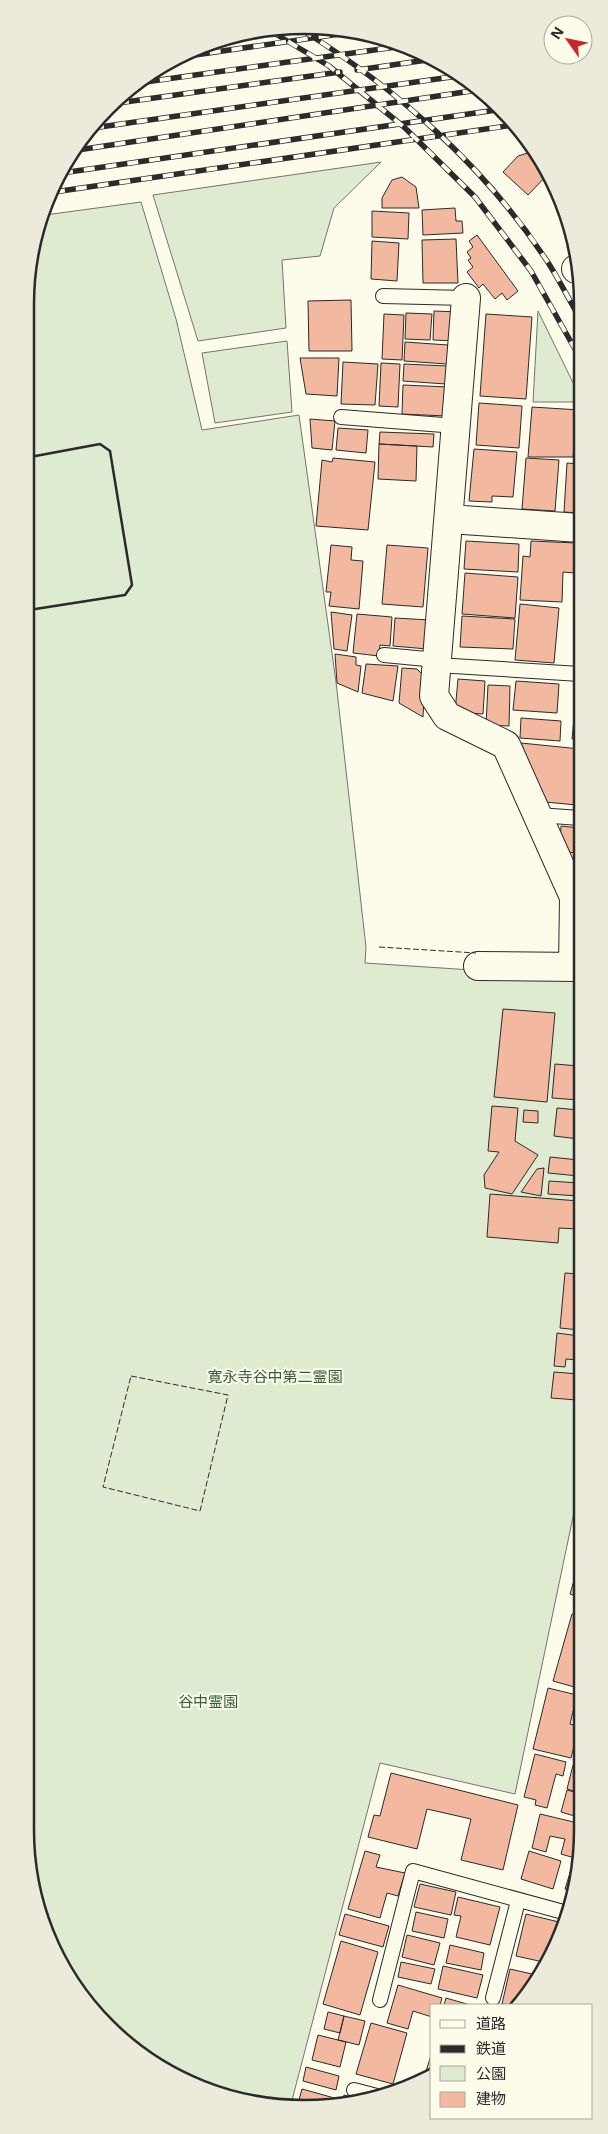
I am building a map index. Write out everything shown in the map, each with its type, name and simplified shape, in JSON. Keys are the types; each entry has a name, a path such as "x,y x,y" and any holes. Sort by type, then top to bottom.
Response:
{"street":[{"path":"466,298 434,696 447,716 506,745 574,897"},
{"path":"448,519 574,528"},
{"path":"478,966 574,967"}],"lane":[{"path":"383,296 466,298"},
{"path":"341,417 456,426"},
{"path":"384,655 437,662 574,673"},
{"path":"538,815 574,818"},
{"path":"380,2000 413,1871 518,1901 562,1911"},
{"path":"492,1998 518,1901"},
{"path":"354,2090 366,2093"}],"green space":[{"path":"381,162 334,208 320,256 282,260 286,328 198,341 153,195"},
{"name":"谷中霊園","path":"141,202 176,319 202,430 299,415 336,682 366,947 365,963 574,977 574,1512 515,1794 380,1763 292,2100 251,2095 201,2080 154,2055 126,2033 90,1995 70,1965 48,1917 36,1865 34,1848 34,286 39,251 49,214"},
{"path":"538,311 574,385 574,402 533,402"},
{"path":"287,341 292,412 215,423 202,353"}],"building":[{"path":"528,153 543,179 528,195 503,172 518,156"},
{"path":"402,177 416,187 419,208 382,208 382,198 392,180"},
{"path":"455,208 456,221 462,221 463,233 423,235 422,210"},
{"path":"372,211 409,213 408,239 372,237"},
{"path":"477,235 518,291 507,300 502,293 495,299 483,284 479,288 467,272 473,267 468,260 471,258 467,252 473,247 469,241"},
{"path":"456,239 458,283 423,283 422,240"},
{"path":"372,241 399,243 397,281 371,279"},
{"path":"351,300 352,351 309,351 308,301"},
{"path":"434,311 459,312 458,341 433,340"},
{"path":"406,313 432,314 430,340 405,339"},
{"path":"384,314 404,315 402,360 382,359"},
{"path":"486,314 532,317 526,399 480,396"},
{"path":"405,342 448,345 447,364 404,361"},
{"path":"300,358 339,358 337,396 306,394"},
{"path":"343,362 378,364 375,405 341,404"},
{"path":"381,363 400,364 398,407 379,406"},
{"path":"404,364 447,366 446,384 403,381"},
{"path":"403,385 448,387 446,416 402,414"},
{"path":"479,403 522,406 519,448 476,445"},
{"path":"532,407 574,410 573,457 528,457"},
{"path":"310,419 335,421 332,450 312,448"},
{"path":"338,428 368,430 366,453 336,450"},
{"path":"380,432 434,434 433,447 379,444"},
{"path":"379,444 417,446 416,481 378,479"},
{"path":"474,449 517,452 513,497 492,496 492,502 469,501"},
{"path":"333,458 375,462 368,530 316,526 322,460 332,462"},
{"path":"526,458 559,460 555,511 522,509"},
{"path":"567,463 574,464 574,513 564,512"},
{"path":"466,541 519,544 518,572 464,569"},
{"path":"531,541 574,543 574,573 563,572 562,602 520,600 523,556 530,557"},
{"path":"331,545 352,547 351,560 363,561 359,609 329,606 331,592 326,592"},
{"path":"387,545 428,548 423,607 382,604"},
{"path":"465,573 518,577 515,618 462,614"},
{"path":"520,604 559,608 554,663 515,660"},
{"path":"331,612 352,615 347,651 334,649"},
{"path":"357,614 392,617 390,646 380,645 379,656 353,653"},
{"path":"462,616 515,619 513,649 460,647"},
{"path":"395,618 430,620 427,649 393,646"},
{"path":"335,654 356,657 356,665 361,666 358,692 337,683"},
{"path":"366,664 398,666 393,701 362,693"},
{"path":"402,668 417,669 425,677 423,717 399,703"},
{"path":"458,679 485,681 483,714 455,712"},
{"path":"516,681 559,684 557,713 513,710"},
{"path":"488,685 510,686 509,726 486,725"},
{"path":"521,718 561,721 560,741 520,738"},
{"path":"574,718 574,739 572,739"},
{"path":"521,743 574,748 574,805 545,802"},
{"path":"561,826 574,827 574,853 564,852 565,843 560,842"},
{"path":"503,1009 555,1013 547,1102 494,1097"},
{"path":"555,1064 574,1066 574,1100 552,1098"},
{"path":"492,1106 518,1108 515,1141 538,1155 512,1194 485,1188 484,1175 499,1152 488,1151"},
{"path":"557,1108 574,1110 574,1138 554,1136"},
{"path":"524,1110 538,1111 538,1123 523,1122"},
{"path":"550,1157 574,1159 574,1176 548,1173"},
{"path":"544,1168 541,1196 521,1192 537,1169"},
{"path":"549,1181 574,1183 574,1196 548,1194"},
{"path":"490,1194 574,1201 574,1229 559,1228 558,1243 487,1237"},
{"path":"565,1273 574,1274 574,1329 560,1328"},
{"path":"557,1333 574,1335 574,1360 566,1359 565,1367 554,1366"},
{"path":"554,1372 574,1374 574,1400 551,1398"},
{"path":"574,1580 574,1596 570,1594"},
{"path":"572,1614 574,1614 574,1687 553,1681"},
{"path":"548,1688 574,1694 574,1707 570,1724 574,1725 574,1746 571,1758 533,1749"},
{"path":"535,1754 566,1762 563,1776 556,1774 547,1808 535,1805 536,1800 524,1797"},
{"path":"573,1765 574,1765 574,1791 567,1789"},
{"path":"391,1773 518,1805 503,1870 461,1860 471,1819 427,1809 417,1849 368,1837 374,1815 380,1816"},
{"path":"567,1790 574,1792 574,1816 561,1812"},
{"path":"540,1814 574,1822 573,1857 561,1854 565,1839 550,1836 546,1852 532,1848"},
{"path":"365,1851 380,1855 376,1867 405,1873 398,1896 387,1893 380,1918 348,1909"},
{"path":"529,1851 561,1861 553,1889 521,1879"},
{"path":"571,1868 567,1889 565,1889"},
{"path":"420,1884 456,1892 451,1915 414,1907"},
{"path":"458,1897 500,1907 490,1945 456,1937 461,1916 454,1915"},
{"path":"416,1912 448,1919 444,1938 412,1931"},
{"path":"345,1914 389,1926 383,1947 339,1935"},
{"path":"526,1914 558,1922 540,1961 516,1956"},
{"path":"407,1935 440,1943 434,1965 402,1957"},
{"path":"341,1941 378,1952 360,2015 323,2004"},
{"path":"450,1945 484,1953 481,1970 446,1963"},
{"path":"401,1962 435,1969 431,1984 398,1977"},
{"path":"443,1966 483,1975 477,1998 438,1989"},
{"path":"510,1969 532,1974 510,2004 502,2004"},
{"path":"398,1985 442,1998 440,2004 430,2004 430,2016 413,2011 408,2029 387,2023"},
{"path":"446,1998 467,2004 444,2004"},
{"path":"328,2012 344,2016 340,2033 324,2029"},
{"path":"344,2016 365,2021 359,2045 338,2040"},
{"path":"371,2023 407,2033 393,2084 356,2074"},
{"path":"318,2035 346,2042 340,2067 312,2060"},
{"path":"430,2058 430,2069 426,2071"},
{"path":"306,2067 339,2076 336,2090 303,2081"},
{"path":"302,2089 336,2098 322,2100 299,2100"}],"railway":[{"path":"308,34 371,77 404,103 466,160 521,224 550,265 574,308"},
{"path":"277,35 329,66 404,127 475,197 531,271 574,347"},
{"path":"201,54 332,35"},
{"path":"151,81 390,48"},
{"path":"357,70 421,61"},
{"path":"125,102 340,72"},
{"path":"100,127 451,77"},
{"path":"82,149 470,91"},
{"path":"68,172 492,111"},
{"path":"59,191 507,126"}],"fence":[{"path":"379,947 476,953"},
{"path":"131,1376 228,1395 200,1511 103,1487 131,1376"}],"wall":[{"path":"34,456 100,444 110,451 132,585 125,595 34,609"}],"park label":[{"name":"寛永寺谷中第二霊園","path":"275,1377"}]}
